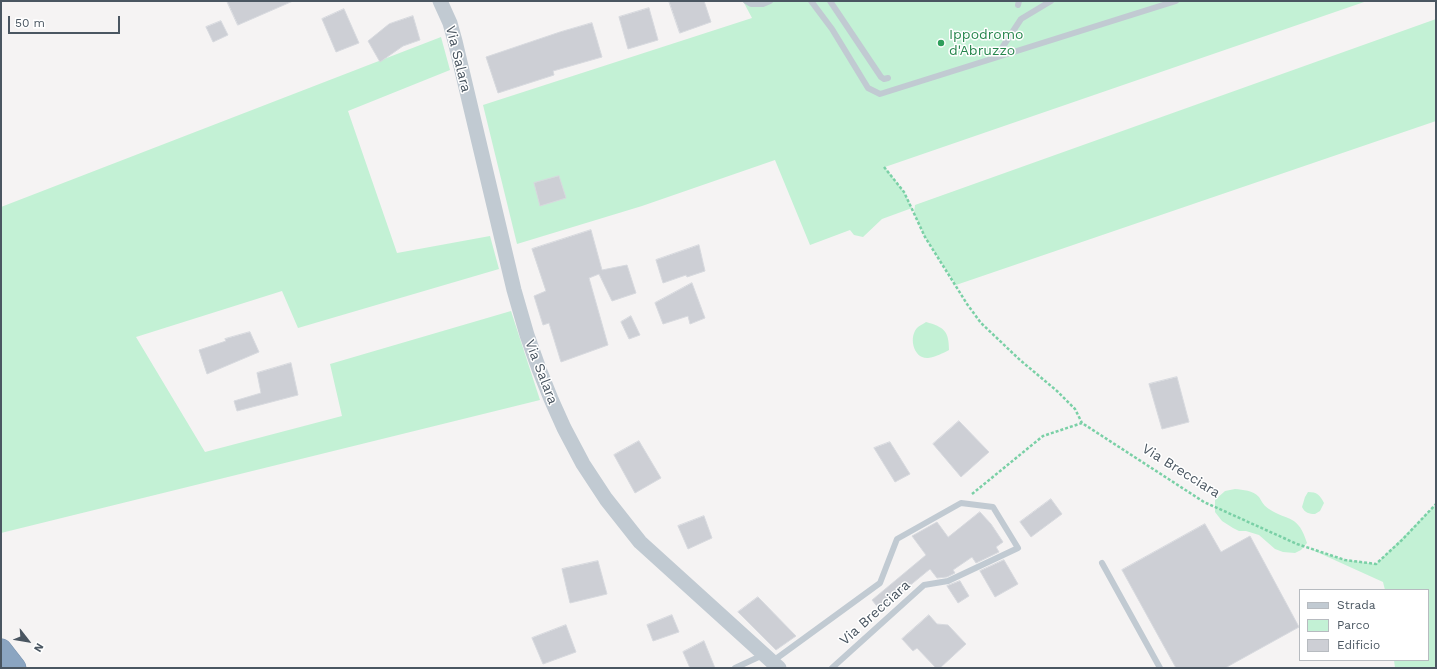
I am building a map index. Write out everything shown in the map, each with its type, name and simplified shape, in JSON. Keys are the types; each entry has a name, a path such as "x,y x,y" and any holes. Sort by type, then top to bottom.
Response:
{"highway":[{"path":"1,650 15,668"}],"street":[{"name":"Via Salara","path":"440,1 450,23 455,41 503,244 525,328 551,400 564,428 583,464 606,499 640,542 772,661"}],"lane":[{"path":"746,1 751,4 763,4 770,1"},
{"path":"811,1 832,29 868,88 880,94 1176,1"},
{"path":"830,1 881,77 884,79 888,78"},
{"path":"996,57 1021,19 1051,1"},
{"name":"Via Brecciara","path":"735,668 772,661 880,583 897,539 961,503 993,507 1018,548 948,581 924,585 832,668"},
{"path":"1102,563 1160,668"}],"path":[{"path":"884,167 904,192 925,237 967,304 982,323 1020,360 1057,390 1075,409 1082,423 1043,436 961,503"},
{"name":"Via Brecciara","path":"1082,423 1204,502 1297,544 1345,560 1376,564 1436,504"}],"green space":[{"path":"743,1 1367,1 885,167 904,192 912,208 882,219 863,237 854,235 850,230 810,245 775,160 642,206 517,244 483,105 752,18"},
{"path":"1436,19 1436,121 956,285 925,237 914,213 915,205"},
{"path":"441,37 450,70 348,111 397,253 490,236 499,269 298,328 282,291 136,337 205,452 342,416 330,364 511,311 540,400 1,533 1,207"},
{"path":"926,322 941,328 944,331 948,338 949,350 937,356 928,358 919,355 914,346 913,336 918,327"},
{"path":"1235,489 1254,493 1267,508 1296,523 1304,534 1307,543 1301,550 1295,553 1283,552 1275,549 1259,535 1246,531 1239,531 1222,521 1215,512 1215,500 1225,491"},
{"path":"1308,492 1318,494 1324,503 1320,511 1315,514 1307,513 1302,507"},
{"path":"1436,504 1436,668 1395,668 1394,661 1429,661 1429,589 1385,589 1383,582 1308,548 1345,560 1376,564"}],"building":[{"path":"227,1 293,1 238,25"},
{"path":"669,1 704,1 711,22 680,33"},
{"path":"649,8 658,40 628,49 619,17"},
{"path":"344,9 359,43 336,52 322,19"},
{"path":"413,16 420,40 403,46 380,62 368,41 389,24"},
{"path":"221,21 228,35 213,42 206,27"},
{"path":"592,23 602,57 553,71 554,75 498,93 486,57 560,32"},
{"path":"559,176 566,198 540,206 534,183"},
{"path":"591,230 602,270 627,265 636,293 612,301 599,274 589,278 608,345 561,362 549,323 543,325 534,296 546,291 532,249"},
{"path":"699,245 705,271 687,277 686,275 663,283 656,260"},
{"path":"692,283 705,318 690,324 688,316 663,324 655,303"},
{"path":"631,316 640,335 629,339 621,322"},
{"path":"250,332 259,352 207,374 199,350 226,341 225,339"},
{"path":"291,363 298,395 237,411 234,401 261,393 257,373"},
{"path":"1177,377 1189,422 1162,429 1149,384"},
{"path":"959,421 989,452 961,477 933,444"},
{"path":"639,441 661,478 635,493 614,455"},
{"path":"890,442 910,474 895,482 874,448"},
{"path":"1051,499 1062,514 1031,537 1020,522"},
{"path":"980,512 991,524 1003,542 996,547 999,552 976,563 972,557 953,570 955,573 947,577 937,578 930,569 880,610 872,600 926,555 912,536 937,522 948,537"},
{"path":"704,516 712,538 688,549 678,526"},
{"path":"1205,524 1221,552 1250,536 1299,627 1225,668 1176,668 1122,570"},
{"path":"1004,560 1018,584 995,597 980,571"},
{"path":"598,561 607,594 570,603 562,569"},
{"path":"960,581 969,596 958,603 947,586"},
{"path":"758,597 796,636 776,650 738,612"},
{"path":"672,615 679,632 653,641 647,625"},
{"path":"929,615 937,624 948,625 966,644 940,668 936,668 917,648 913,651 902,639"},
{"path":"566,625 576,652 543,664 532,638"},
{"path":"704,641 715,668 690,668 683,652"}],"place":[{"name":"Ippodromo d'Abruzzo","path":"941,43"}]}
